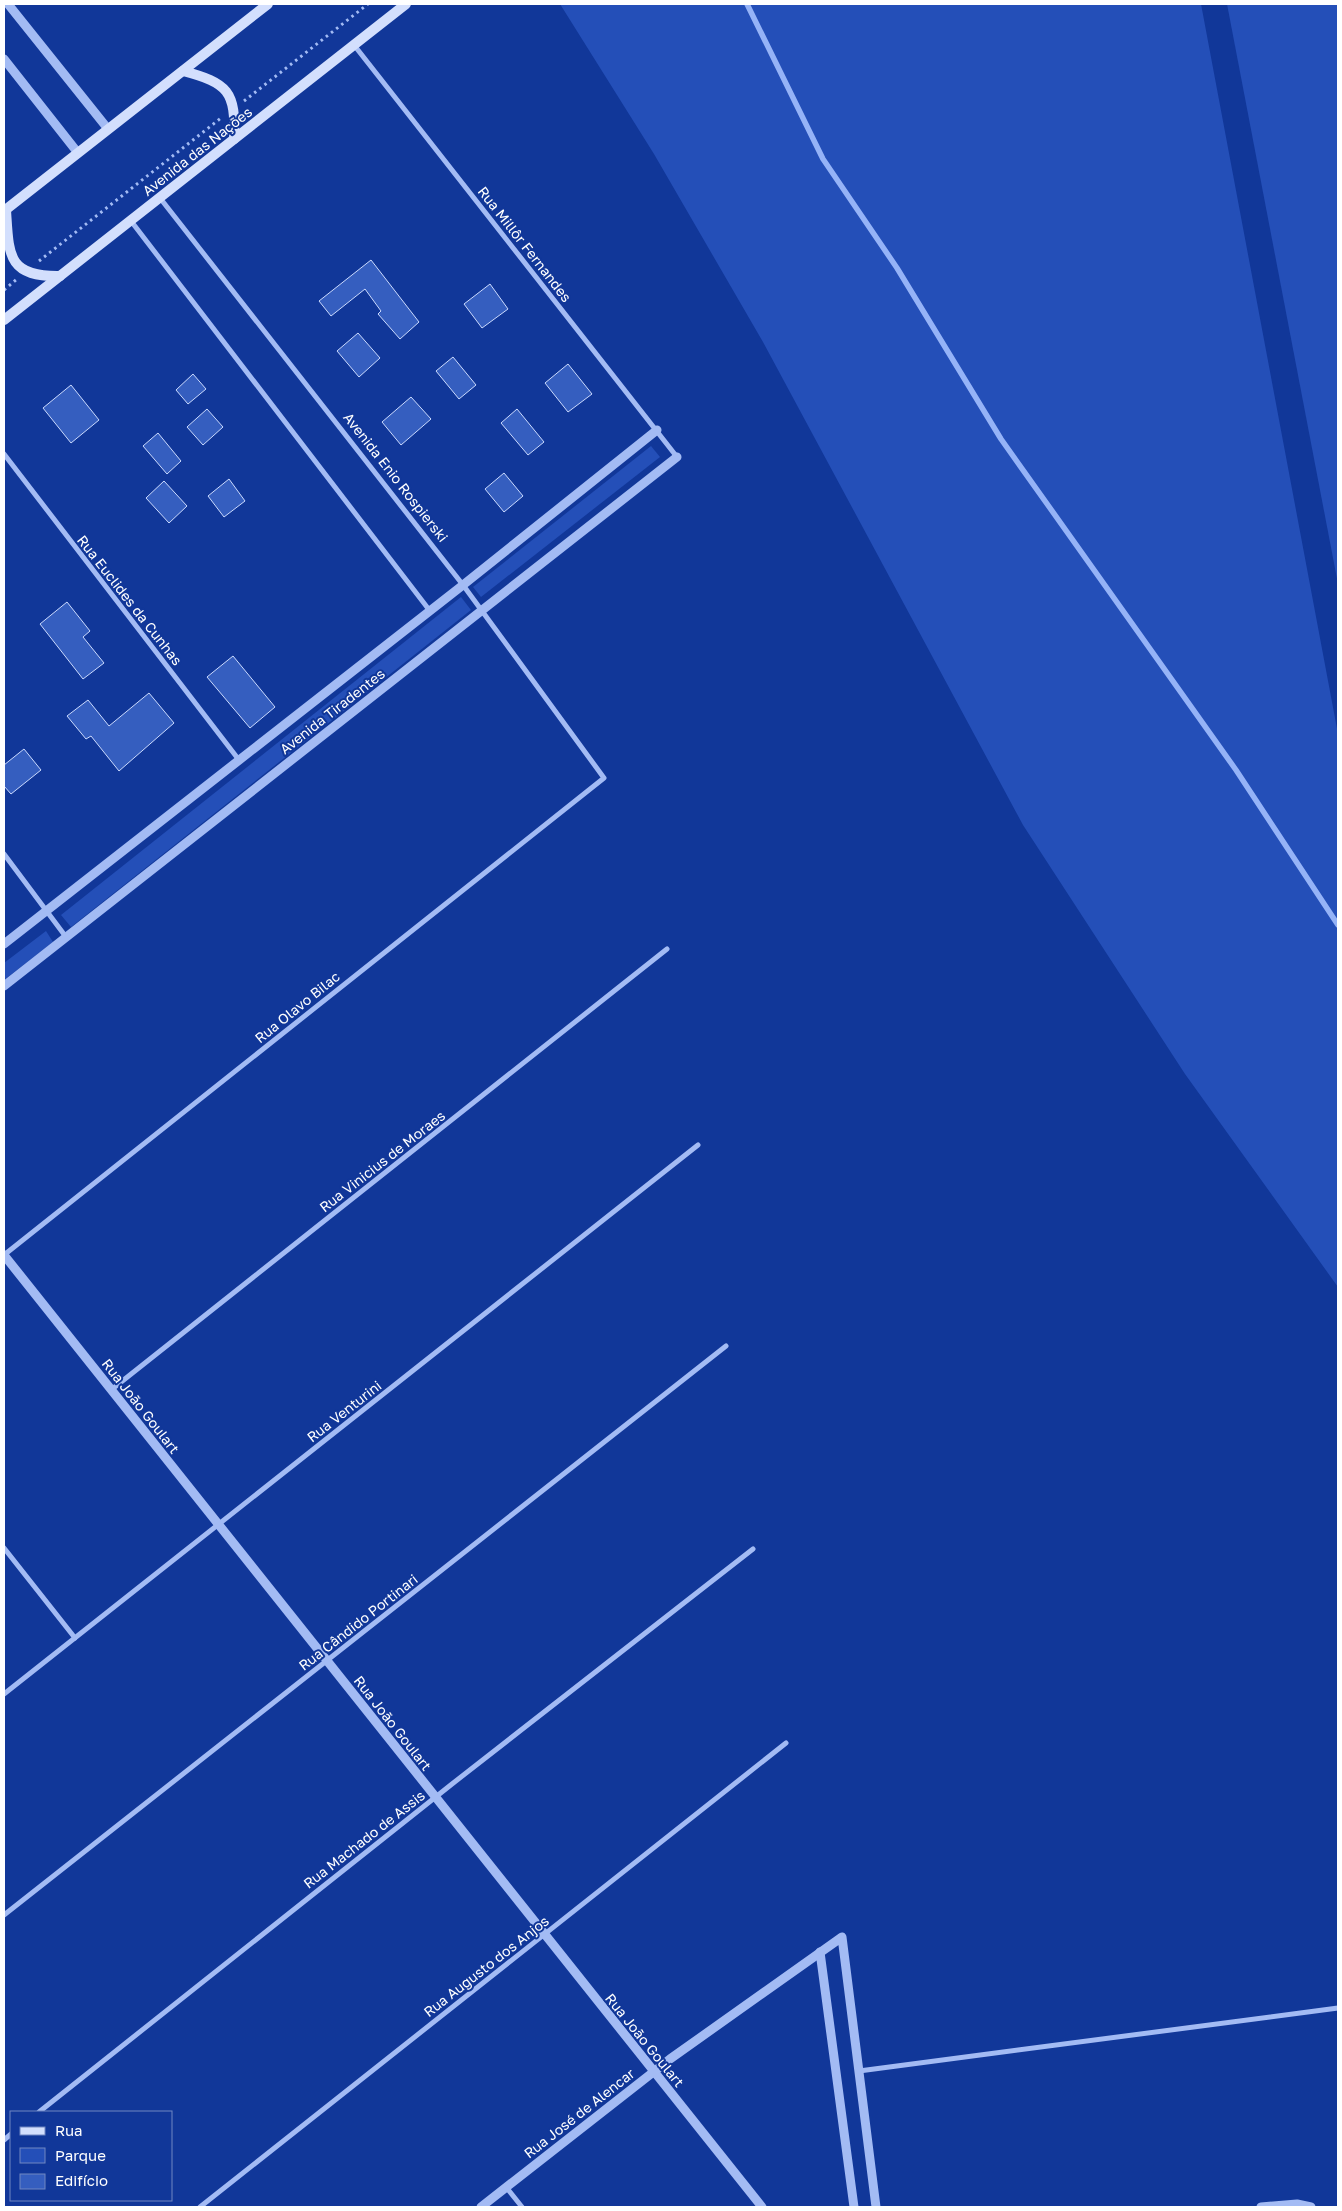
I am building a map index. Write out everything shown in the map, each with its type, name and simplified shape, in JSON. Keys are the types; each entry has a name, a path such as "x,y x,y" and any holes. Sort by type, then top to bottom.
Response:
{"main road":[{"path":"60,276 38,276 26,272 13,260 5,210 268,4"},
{"name":"Avenida das Nações","path":"4,320 406,4"},
{"path":"183,71 217,83 225,90 233,102 234,139"}],"street":[{"path":"8,4 108,129"},
{"name":"Rua Millôr Fernandes","path":"354,45 677,457"},
{"path":"4,59 78,153"},
{"name":"Avenida Enio Rospierski","path":"160,197 463,585 604,778"},
{"path":"130,221 430,611"},
{"name":"Avenida Tiradentes","path":"4,944 430,611 657,430"},
{"name":"Rua Euclides da Cunhas","path":"4,454 239,760"},
{"name":"Avenida Tiradentes","path":"4,986 677,457"},
{"name":"Rua Olavo Bilac","path":"4,1255 604,778"},
{"path":"4,854 66,937"},
{"name":"Rua Vinicius de Moraes","path":"111,1390 667,949"},
{"name":"Rua Venturini","path":"4,1694 698,1145"},
{"name":"Rua João Goulart","path":"4,1255 652,2072 762,2207"},
{"name":"Rua Cândido Portinari","path":"4,1915 726,1346"},
{"path":"4,1548 75,1638"},
{"name":"Rua Machado de Assis","path":"40,2111 435,1798 753,1550"},
{"name":"Rua Augusto dos Anjos","path":"200,2207 786,1743"},
{"name":"Rua José de Alencar","path":"481,2207 652,2072 842,1937 859,2071"},
{"path":"820,1952 854,2207"},
{"path":"876,2207 859,2071 1338,2008"},
{"path":"506,2187 522,2207"},
{"path":"1261,2207 1298,2204 1311,2207"}],"path":[{"path":"4,290 368,4"}],"green space":[{"path":"560,4 1201,4 1338,734 1338,1287 1185,1074 1023,825 763,342 654,154"},
{"path":"1227,4 1338,4 1338,584"},
{"path":"651,446 660,457 481,597 473,587"},
{"path":"461,597 471,610 71,927 61,915"},
{"path":"46,931 53,942 4,980 4,963"}],"building":[{"path":"371,260 419,322 400,339 378,314 381,311 365,289 331,316 319,301"},
{"path":"490,284 508,309 482,328 464,304"},
{"path":"358,333 380,358 359,377 337,351"},
{"path":"453,357 476,385 459,399 436,371"},
{"path":"568,364 592,394 568,412 545,383"},
{"path":"193,374 206,389 188,404 176,390"},
{"path":"71,385 99,420 71,443 43,408"},
{"path":"411,397 431,419 401,445 382,422"},
{"path":"207,409 223,427 203,445 187,427"},
{"path":"517,409 544,442 528,455 501,423"},
{"path":"158,433 181,461 167,474 143,446"},
{"path":"504,473 523,496 504,512 485,489"},
{"path":"229,479 245,501 224,517 208,496"},
{"path":"164,481 187,506 169,523 146,498"},
{"path":"67,602 90,631 83,637 104,663 83,679 40,624"},
{"path":"233,656 275,707 250,728 207,677"},
{"path":"149,693 174,723 119,771 91,736 86,739 67,716 88,700 109,726"},
{"path":"24,749 41,770 11,794 4,786 4,765"}],"waterway":[{"path":"747,4 823,159 897,268 1001,439 1236,770 1338,925"}]}
